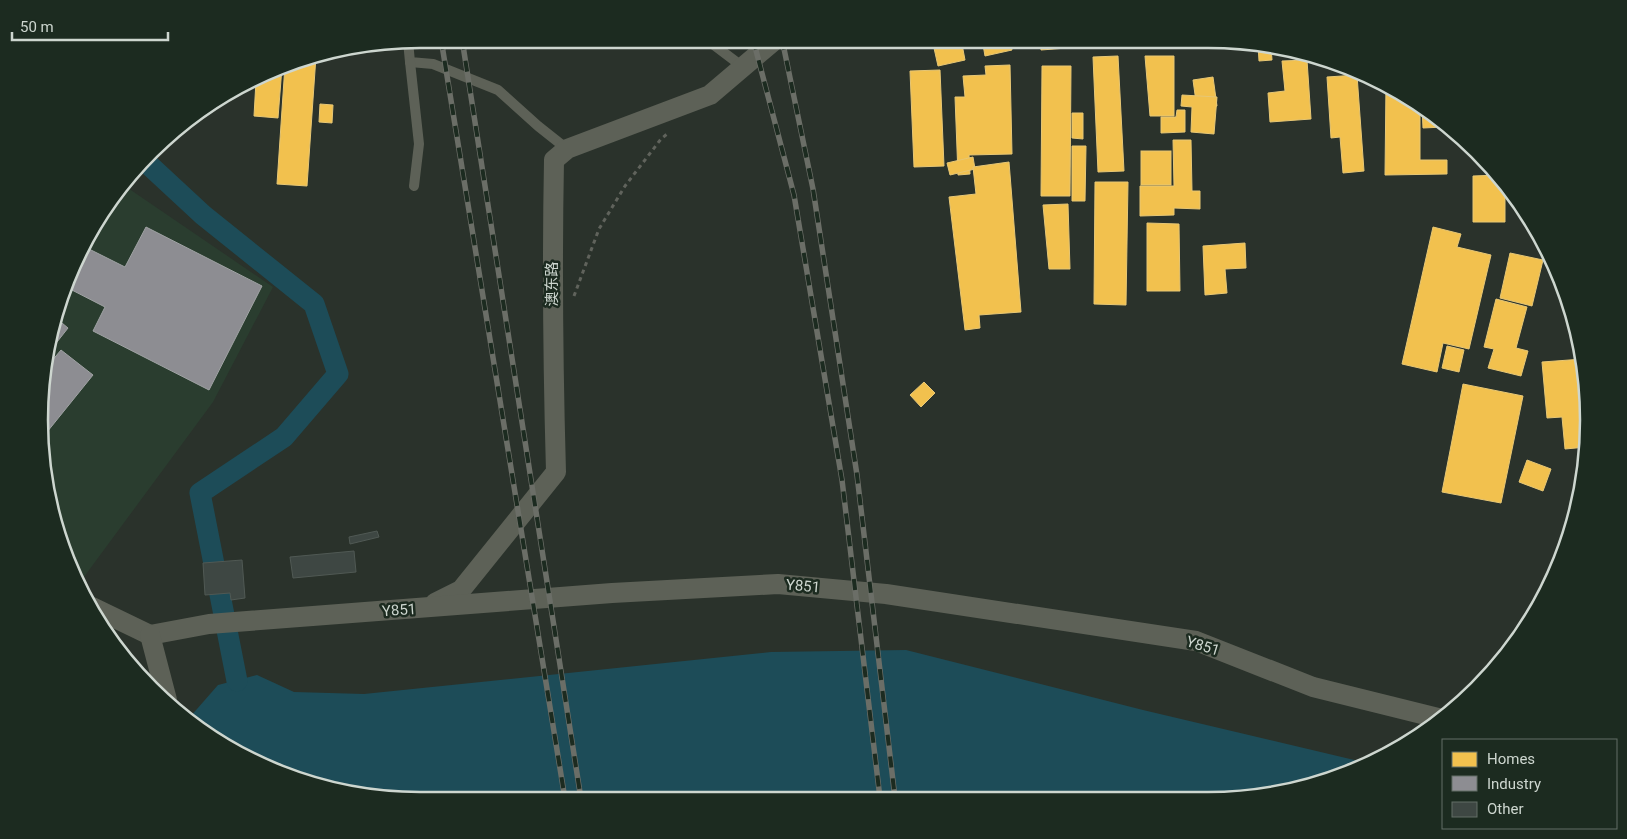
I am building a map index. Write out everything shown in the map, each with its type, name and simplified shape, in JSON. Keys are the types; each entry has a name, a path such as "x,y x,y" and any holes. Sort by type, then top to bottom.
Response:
{"street":[{"path":"567,149 710,95 765,48"},
{"name":"澳东路","path":"424,608 461,590 556,472 552,350 554,160 567,149"},
{"name":"Y851","path":"150,635 209,624 612,593 778,584 886,594 1196,641 1313,687 1432,716"},
{"path":"100,611 150,635 165,691"}],"lane":[{"path":"409,48 419,144 414,186"},
{"path":"718,48 743,67"},
{"path":"410,62 434,64 498,90 567,149"}],"path":[{"path":"573,299 599,229 625,186 668,133"}],"shaded area":[{"path":"128,188 273,287 213,402 83,578 67,539 55,492 48,444 48,395 55,347 67,300 97,233"}],"water":[{"path":"906,650 1143,710 1356,760 1304,779 1256,788 1207,792 420,792 395,791 347,784 300,772 233,742 192,714 218,685 257,675 294,692 364,694 771,652"}],"building: Homes":[{"path":"934,48 963,48 965,60 938,66"},
{"path":"984,48 1012,48 1012,50 985,56"},
{"path":"1041,48 1067,48 1041,50"},
{"path":"1258,51 1272,54 1272,60 1259,61"},
{"path":"1118,56 1124,171 1098,172 1093,57"},
{"path":"1145,56 1174,56 1174,116 1150,116"},
{"path":"1282,61 1307,61 1311,119 1270,122 1268,93 1285,91"},
{"path":"316,62 307,186 277,184 284,73"},
{"path":"1010,65 1012,154 969,155 970,174 958,175 955,97 965,97 963,76 986,75 985,66"},
{"path":"1042,66 1071,66 1070,196 1041,196"},
{"path":"940,70 944,166 914,167 910,71"},
{"path":"281,74 278,118 254,116 256,86"},
{"path":"1349,76 1357,79 1364,171 1343,173 1340,137 1331,138 1327,77"},
{"path":"1213,77 1217,106 1197,109 1193,80"},
{"path":"1386,93 1420,114 1420,160 1447,160 1447,174 1385,175"},
{"path":"1182,95 1217,97 1214,134 1191,132 1192,107 1181,106"},
{"path":"320,104 333,105 332,123 319,122"},
{"path":"1177,110 1185,110 1185,132 1161,133 1161,117 1176,117"},
{"path":"1072,113 1083,113 1083,139 1072,138"},
{"path":"1422,116 1438,127 1423,128"},
{"path":"1173,140 1191,140 1192,191 1200,191 1200,209 1174,208 1174,215 1140,216 1140,186 1174,186"},
{"path":"1072,146 1086,146 1085,201 1072,201"},
{"path":"1141,151 1171,151 1171,185 1141,185"},
{"path":"973,157 975,169 950,175 947,163"},
{"path":"1009,162 1021,312 979,315 980,328 965,330 949,197 976,194 973,167"},
{"path":"1488,175 1505,196 1505,222 1473,222 1473,176"},
{"path":"1095,182 1128,182 1126,305 1094,304"},
{"path":"1068,204 1070,269 1049,269 1043,205"},
{"path":"1147,223 1179,224 1180,291 1147,291"},
{"path":"1433,227 1461,234 1457,247 1491,255 1469,349 1443,343 1437,372 1402,364"},
{"path":"1245,243 1246,268 1225,269 1227,293 1205,295 1203,246"},
{"path":"1510,253 1543,260 1532,306 1500,298"},
{"path":"1496,299 1527,307 1516,348 1528,351 1521,376 1488,368 1494,349 1484,347"},
{"path":"1447,346 1464,350 1459,372 1442,368"},
{"path":"1574,360 1579,395 1579,448 1565,449 1562,417 1547,418 1542,362"},
{"path":"924,382 935,393 921,407 910,395"},
{"path":"1463,384 1523,396 1501,503 1442,492"},
{"path":"1527,460 1551,469 1543,491 1519,482"}],"building: Industry":[{"path":"146,227 262,286 209,390 93,331 105,307 71,290 89,249 125,267"},
{"path":"60,322 68,328 56,344"},
{"path":"61,350 93,375 48,431 48,395 53,360"}],"building: Other":[{"path":"377,531 379,537 350,544 349,537"},
{"path":"354,551 356,572 293,578 290,557"},
{"path":"242,560 245,598 231,600 230,593 205,595 203,563"}],"waterway":[{"path":"148,164 203,215 314,304 338,374 284,437 200,493 237,681"}],"railway":[{"path":"442,48 564,792"},
{"path":"463,48 580,792"},
{"path":"755,48 794,195 842,480 879,792"},
{"path":"784,48 813,189 857,475 894,792"}]}
